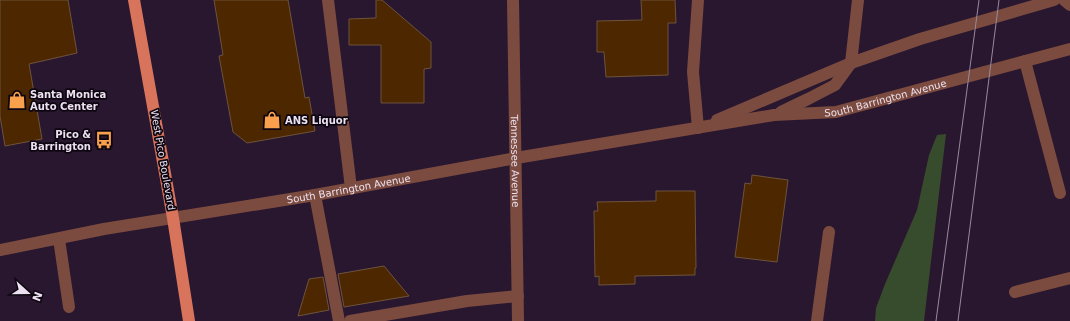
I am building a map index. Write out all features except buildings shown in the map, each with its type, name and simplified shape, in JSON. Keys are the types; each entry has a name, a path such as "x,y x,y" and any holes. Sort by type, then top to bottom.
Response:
{"main road":[{"name":"West Pico Boulevard","path":"134,0 173,218 189,321"}],"street":[{"path":"328,0 350,188"},
{"name":"Tennessee Avenue","path":"513,0 518,321"},
{"path":"698,0 693,72 698,128"},
{"path":"774,114 835,85 851,63 858,0"},
{"name":"South Barrington Avenue","path":"698,128 851,63 920,39 1054,0"},
{"path":"1064,0 1070,5"},
{"name":"South Barrington Avenue","path":"0,250 104,229 315,195 516,158 774,114 836,112 1070,49"},
{"path":"1025,61 1060,193"},
{"path":"315,195 339,321"},
{"path":"817,321 829,232"},
{"path":"59,238 69,307"},
{"path":"1015,292 1070,278"},
{"path":"350,321 467,301 518,296"}],"green space":[{"path":"946,134 924,321 875,321 876,308 885,284 917,210 929,155 937,135"}],"tram line":[{"path":"936,321 979,0"},
{"path":"958,321 999,0"}],"place":[{"name":"Santa Monica Auto Center","path":"17,100"},
{"name":"ANS Liquor","path":"272,120"},
{"name":"Pico & Barrington","path":"104,140"}]}
